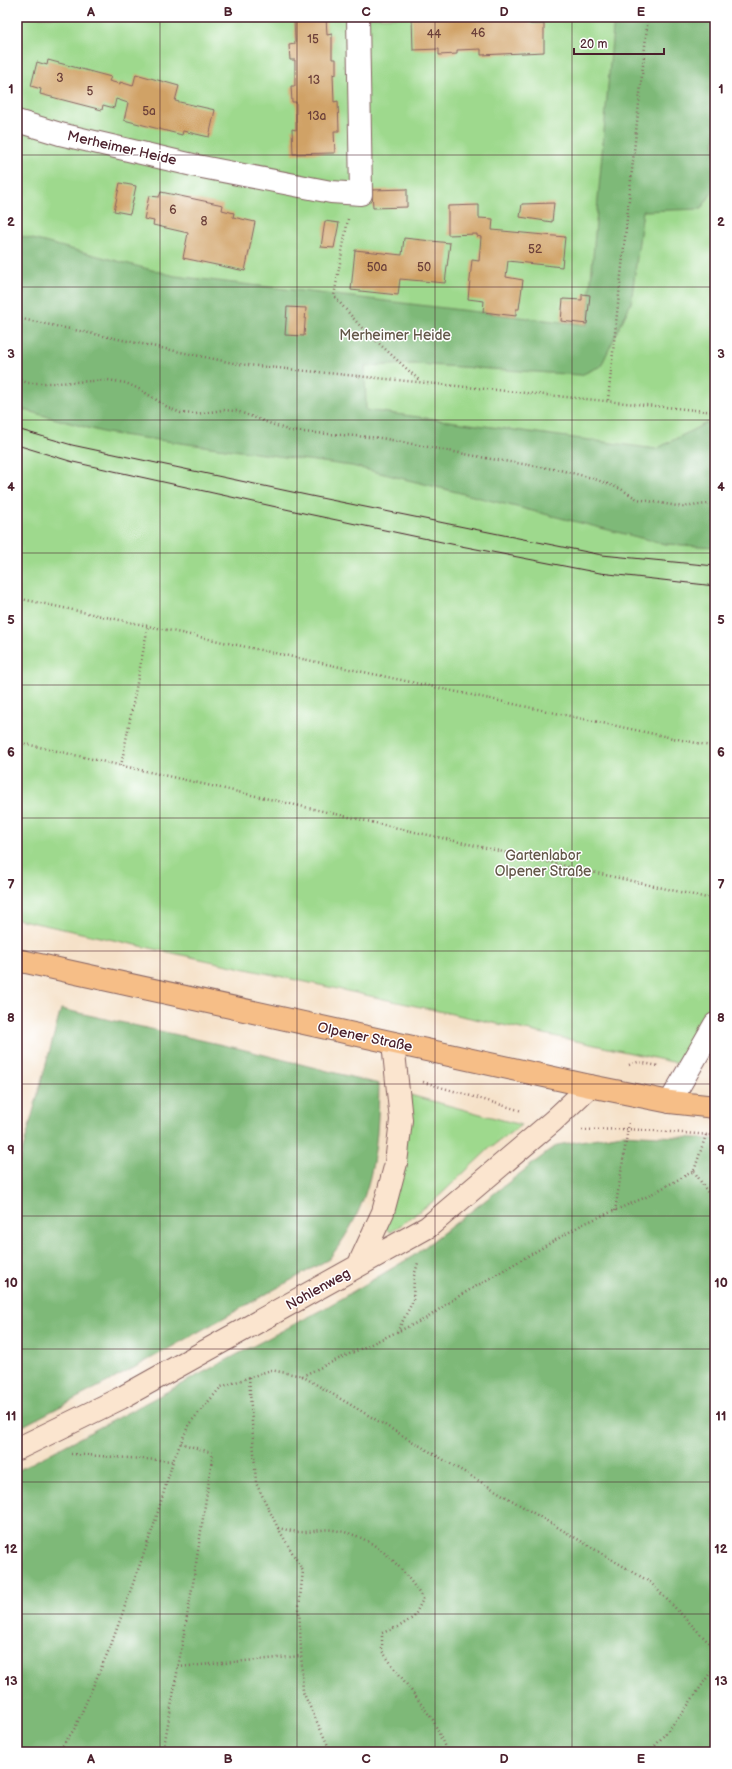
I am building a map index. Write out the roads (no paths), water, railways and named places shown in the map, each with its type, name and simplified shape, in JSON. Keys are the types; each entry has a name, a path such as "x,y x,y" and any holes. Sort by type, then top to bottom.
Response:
{"main road":[{"name":"Olpener Straße","path":"17,960 590,1086 670,1102 715,1107"},
{"path":"358,1266 384,1212 396,1163 401,1120 393,1043"},
{"name":"Nohlenweg","path":"17,1449 121,1398 428,1227 553,1121 590,1086"}],"street":[{"name":"Merheimer Heide","path":"17,121 60,134 196,166 331,192 360,194 358,17"},
{"path":"670,1102 715,1024"}],"tram line":[{"path":"17,429 72,445 311,496 602,555 715,566"},
{"path":"17,445 73,462 461,546 600,573 715,586"}],"park label":[{"name":"Gartenlabor Olpener Straße","path":"543,864"}]}
